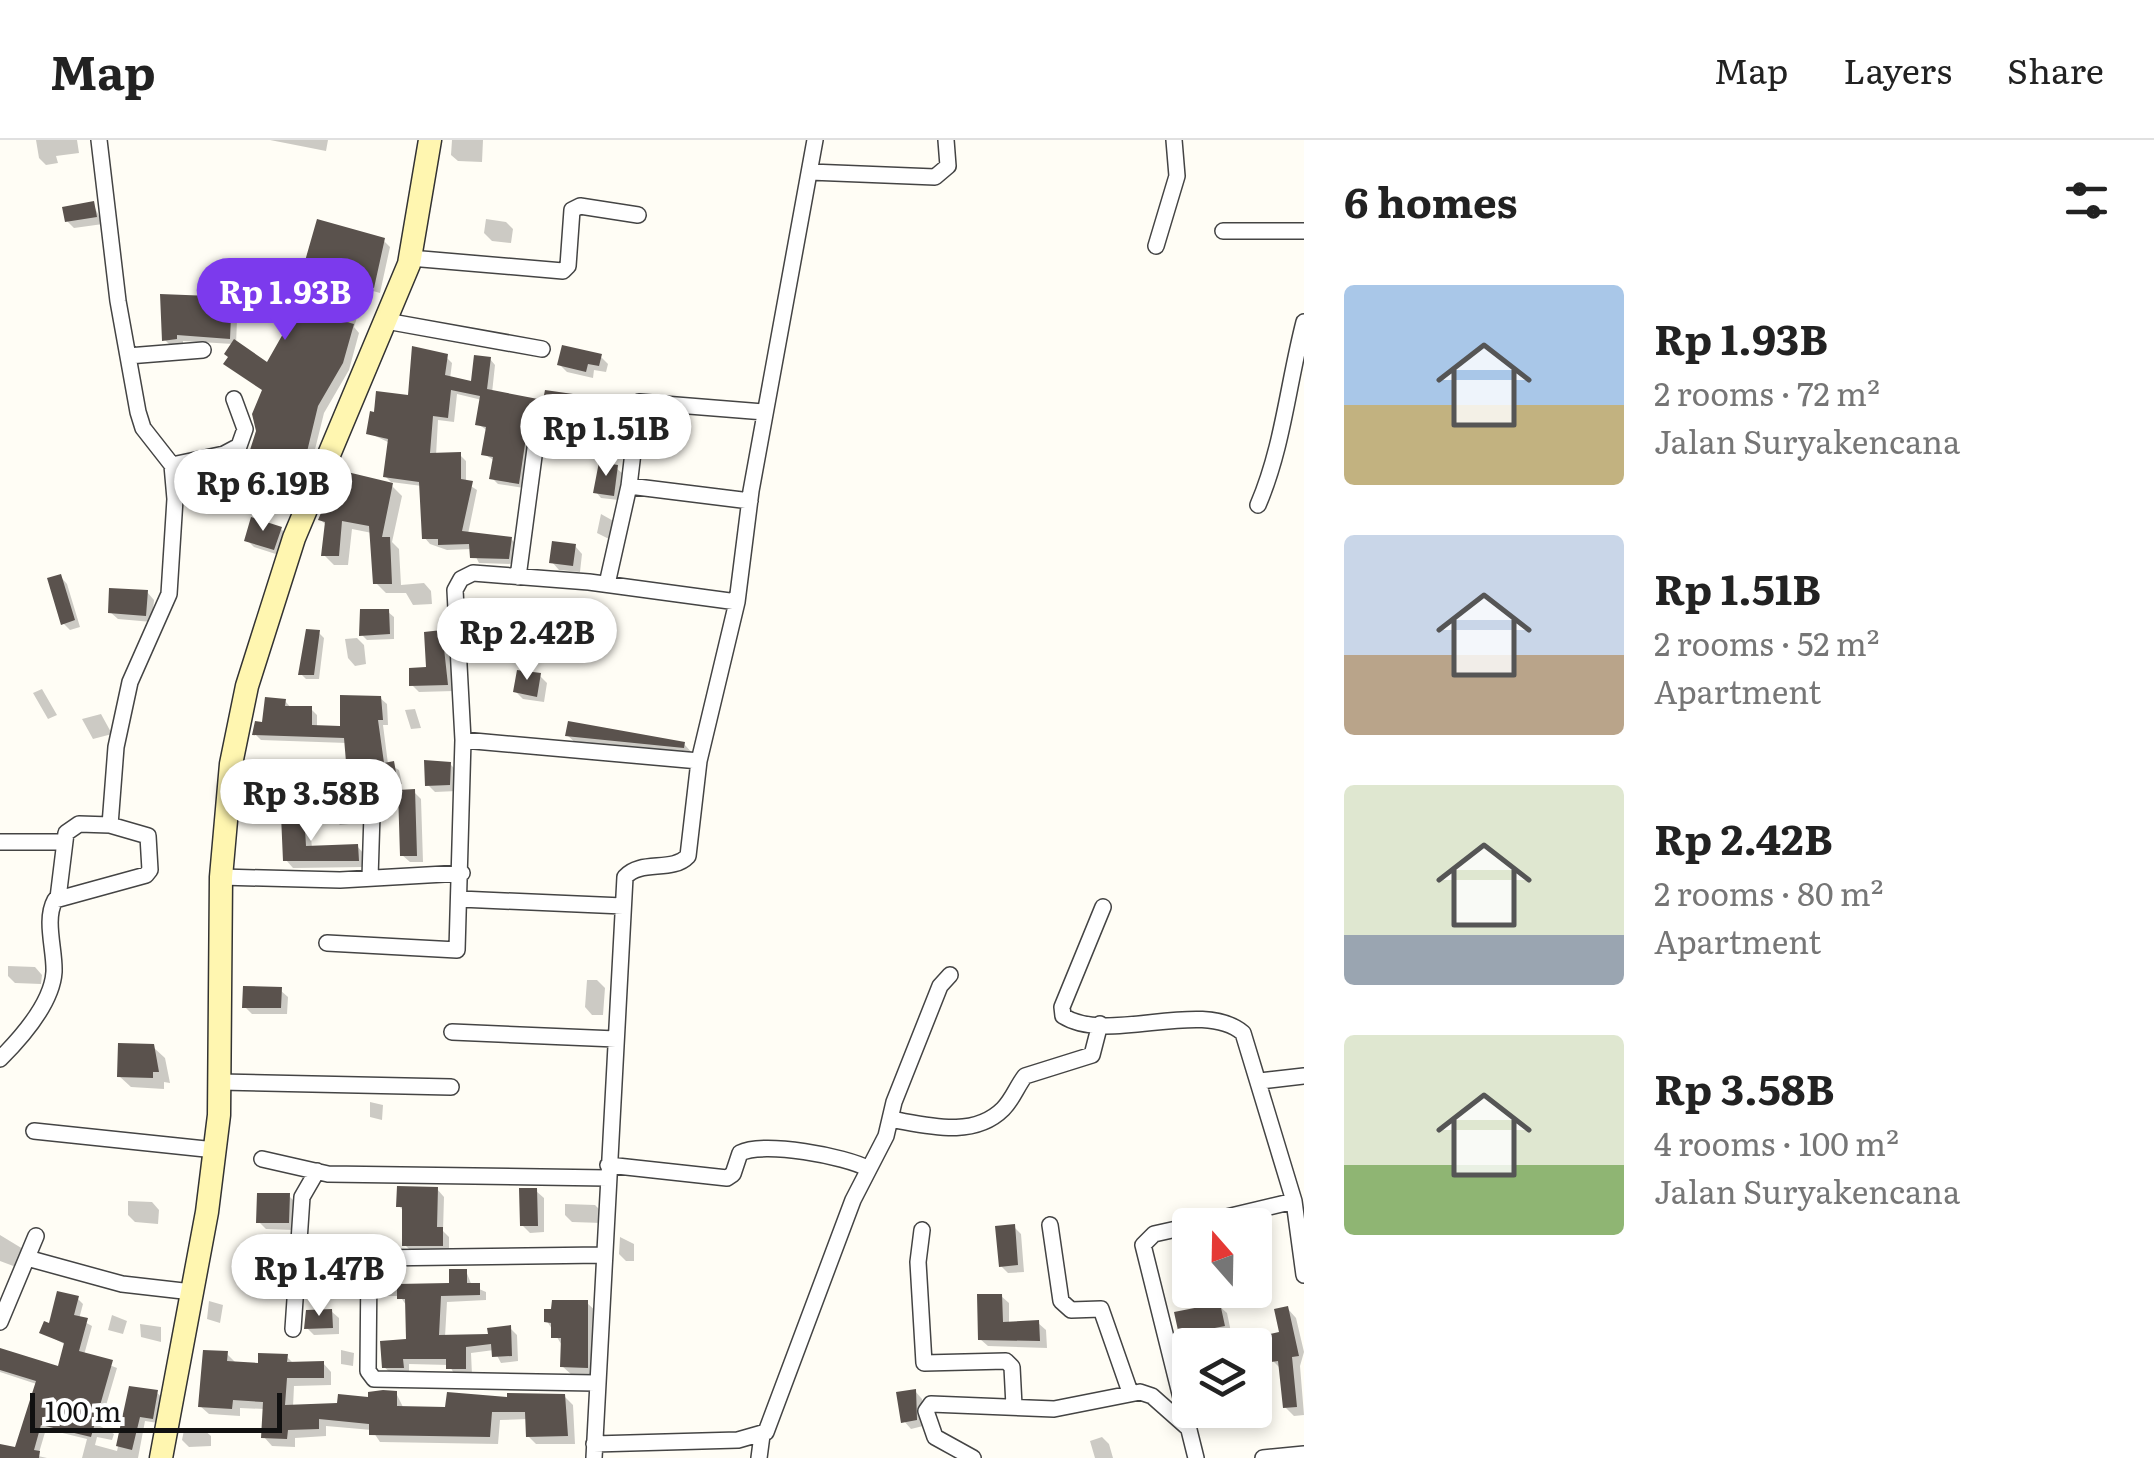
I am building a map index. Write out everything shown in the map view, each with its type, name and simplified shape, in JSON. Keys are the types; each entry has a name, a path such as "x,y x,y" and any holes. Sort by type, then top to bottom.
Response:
{"street":[{"path":"100,140 128,356 143,428 172,465 176,499 170,594 130,682 116,747 110,825"},
{"path":"162,1458 215,1150 220,1082 221,877 231,764 247,686 273,594 410,258 430,140"},
{"path":"762,1435 594,1451 594,1383 625,877 630,871 681,863 688,856 699,761 737,602 750,501 814,140"},
{"path":"810,172 935,177 948,166 946,140"},
{"path":"1156,246 1177,176 1174,140"},
{"path":"410,258 562,272 568,266 572,210 580,206 638,215"},
{"path":"1223,232 1304,232"},
{"path":"386,321 542,349"},
{"path":"1258,505 1277,460 1304,322"},
{"path":"128,356 203,350"},
{"path":"172,465 224,454 239,446 245,429 234,398"},
{"path":"607,584 629,486 637,408 643,400 766,412"},
{"path":"518,576 538,426 634,444"},
{"path":"629,486 750,501"},
{"path":"327,944 457,950 463,740 457,584 473,573 607,584 737,602"},
{"path":"463,740 699,761"},
{"path":"370,878 372,814"},
{"path":"0,1059 21,1038 54,975 51,907 58,898 66,833 79,824 110,825 148,836 149,872 58,898"},
{"path":"0,842 63,842"},
{"path":"221,877 370,878 462,873"},
{"path":"460,899 623,906"},
{"path":"1103,907 1062,1007 1070,1020 1100,1024 1228,1023 1243,1033 1294,1201 1304,1274"},
{"path":"758,1458 762,1435 772,1420 818,1290 890,1120 940,986 950,976"},
{"path":"890,1120 960,1128 993,1116 1026,1076 1092,1054 1100,1024"},
{"path":"452,1032 616,1039"},
{"path":"1260,1081 1304,1076"},
{"path":"220,1082 451,1087"},
{"path":"34,1130 215,1150"},
{"path":"262,1159 317,1171 608,1171 727,1178 743,1150 753,1150 835,1156 869,1169"},
{"path":"293,1329 302,1198 317,1171"},
{"path":"1264,1208 1294,1201"},
{"path":"1050,1225 1061,1300 1071,1310 1094,1308 1104,1313 1130,1392"},
{"path":"922,1230 918,1262 924,1364 1006,1361 1012,1367 1014,1406"},
{"path":"1172,1230 1154,1234 1143,1246 1172,1365"},
{"path":"0,1322 36,1236"},
{"path":"594,1383 374,1380 368,1371 369,1264 374,1258 602,1255"},
{"path":"27,1258 122,1284 192,1292"},
{"path":"973,1458 935,1437 928,1407 934,1403 1054,1409 1130,1392 1152,1396 1172,1414"},
{"path":"1187,1428 1196,1458"},
{"path":"1263,1458 1304,1454"}],"building":[{"path":"94,201 97,217 65,222 62,207"},
{"path":"317,219 385,238 374,288 360,284 347,322 354,324 343,363 318,406 298,489 272,482 276,469 249,462 242,498 229,496 232,478 219,475 221,466 242,460 250,450 256,431 252,414 262,390 223,364 228,357 224,354 234,339 267,362 288,325 270,315 272,307 232,293 230,339 177,335 177,339 162,341 160,294 211,296 214,266 240,269 279,282 277,287 303,297 312,270 303,268"},
{"path":"562,345 602,354 599,366 588,364 586,372 557,365"},
{"path":"412,346 448,354 445,375 471,381 474,355 491,357 487,389 543,400 545,390 573,394 570,417 530,411 519,484 489,479 493,457 481,455 486,427 475,425 480,396 451,390 448,418 433,416 430,453 461,452 461,479 473,481 462,531 512,537 509,559 470,558 469,544 438,545 438,539 422,539 419,482 383,477 388,439 366,434 370,411 374,412 376,391 408,395"},
{"path":"599,462 618,465 614,496 593,493"},
{"path":"339,470 393,483 382,537 390,537 392,584 373,584 369,526 342,521 339,556 321,556 325,522 318,520"},
{"path":"251,517 282,527 274,550 244,541"},
{"path":"552,541 576,544 573,566 549,563"},
{"path":"61,574 75,620 61,625 47,578"},
{"path":"109,588 148,590 146,616 108,613"},
{"path":"360,609 389,609 390,634 359,636"},
{"path":"306,629 320,630 314,675 298,675"},
{"path":"442,630 448,685 409,686 409,668 426,667 424,632"},
{"path":"517,670 541,673 537,697 513,692"},
{"path":"340,695 381,696 383,720 378,720 384,763 394,761 397,778 358,784 354,762 346,762 344,738 252,735 255,721 262,722 265,697 286,699 285,706 312,706 312,725 340,726"},
{"path":"568,721 685,742 684,748 565,736"},
{"path":"424,760 451,762 450,785 425,786"},
{"path":"248,765 284,770 282,785 246,781"},
{"path":"415,789 417,856 400,856 398,790"},
{"path":"304,813 306,846 358,844 359,861 283,861 281,815"},
{"path":"243,986 282,987 281,1008 242,1008"},
{"path":"118,1043 154,1044 159,1072 153,1072 153,1078 117,1077"},
{"path":"397,1186 438,1187 437,1227 443,1227 443,1246 402,1246 402,1207 396,1207"},
{"path":"519,1188 537,1188 538,1226 520,1226"},
{"path":"257,1193 290,1193 289,1223 256,1223"},
{"path":"1015,1224 1018,1265 999,1267 995,1226"},
{"path":"325,1247 349,1247 350,1278 325,1278"},
{"path":"449,1269 467,1269 467,1283 480,1283 480,1295 441,1296 439,1335 488,1334 487,1328 511,1325 512,1356 492,1357 491,1344 466,1347 466,1369 446,1369 446,1359 403,1359 404,1368 382,1368 380,1341 406,1339 405,1299 397,1299 397,1284 449,1283"},
{"path":"57,1291 79,1296 74,1315 88,1318 79,1351 113,1360 91,1437 41,1425 34,1450 40,1451 39,1458 0,1458 0,1444 15,1447 36,1381 0,1370 0,1348 58,1366 64,1343 39,1333 44,1321 49,1323"},
{"path":"977,1294 1002,1294 1003,1322 1039,1320 1040,1341 978,1340"},
{"path":"552,1300 588,1300 588,1368 560,1367 561,1338 551,1338 551,1323 544,1322 544,1309 551,1309"},
{"path":"1288,1306 1299,1356 1292,1357 1297,1407 1283,1408 1278,1361 1272,1362 1272,1334 1279,1332 1274,1309"},
{"path":"1221,1308 1225,1326 1177,1328 1174,1312"},
{"path":"332,1309 333,1328 304,1329 306,1310"},
{"path":"203,1350 228,1351 227,1361 258,1363 258,1353 288,1354 287,1362 324,1361 324,1378 287,1378 285,1405 337,1403 338,1394 368,1397 368,1392 383,1390 397,1391 397,1406 445,1407 447,1392 507,1397 507,1393 565,1394 568,1436 526,1437 525,1412 492,1412 490,1437 369,1435 369,1424 319,1419 319,1429 288,1430 287,1439 261,1438 263,1402 233,1400 232,1409 198,1407"},
{"path":"129,1386 158,1390 153,1419 140,1417 132,1450 116,1446"},
{"path":"916,1389 917,1420 901,1423 896,1392"}]}
